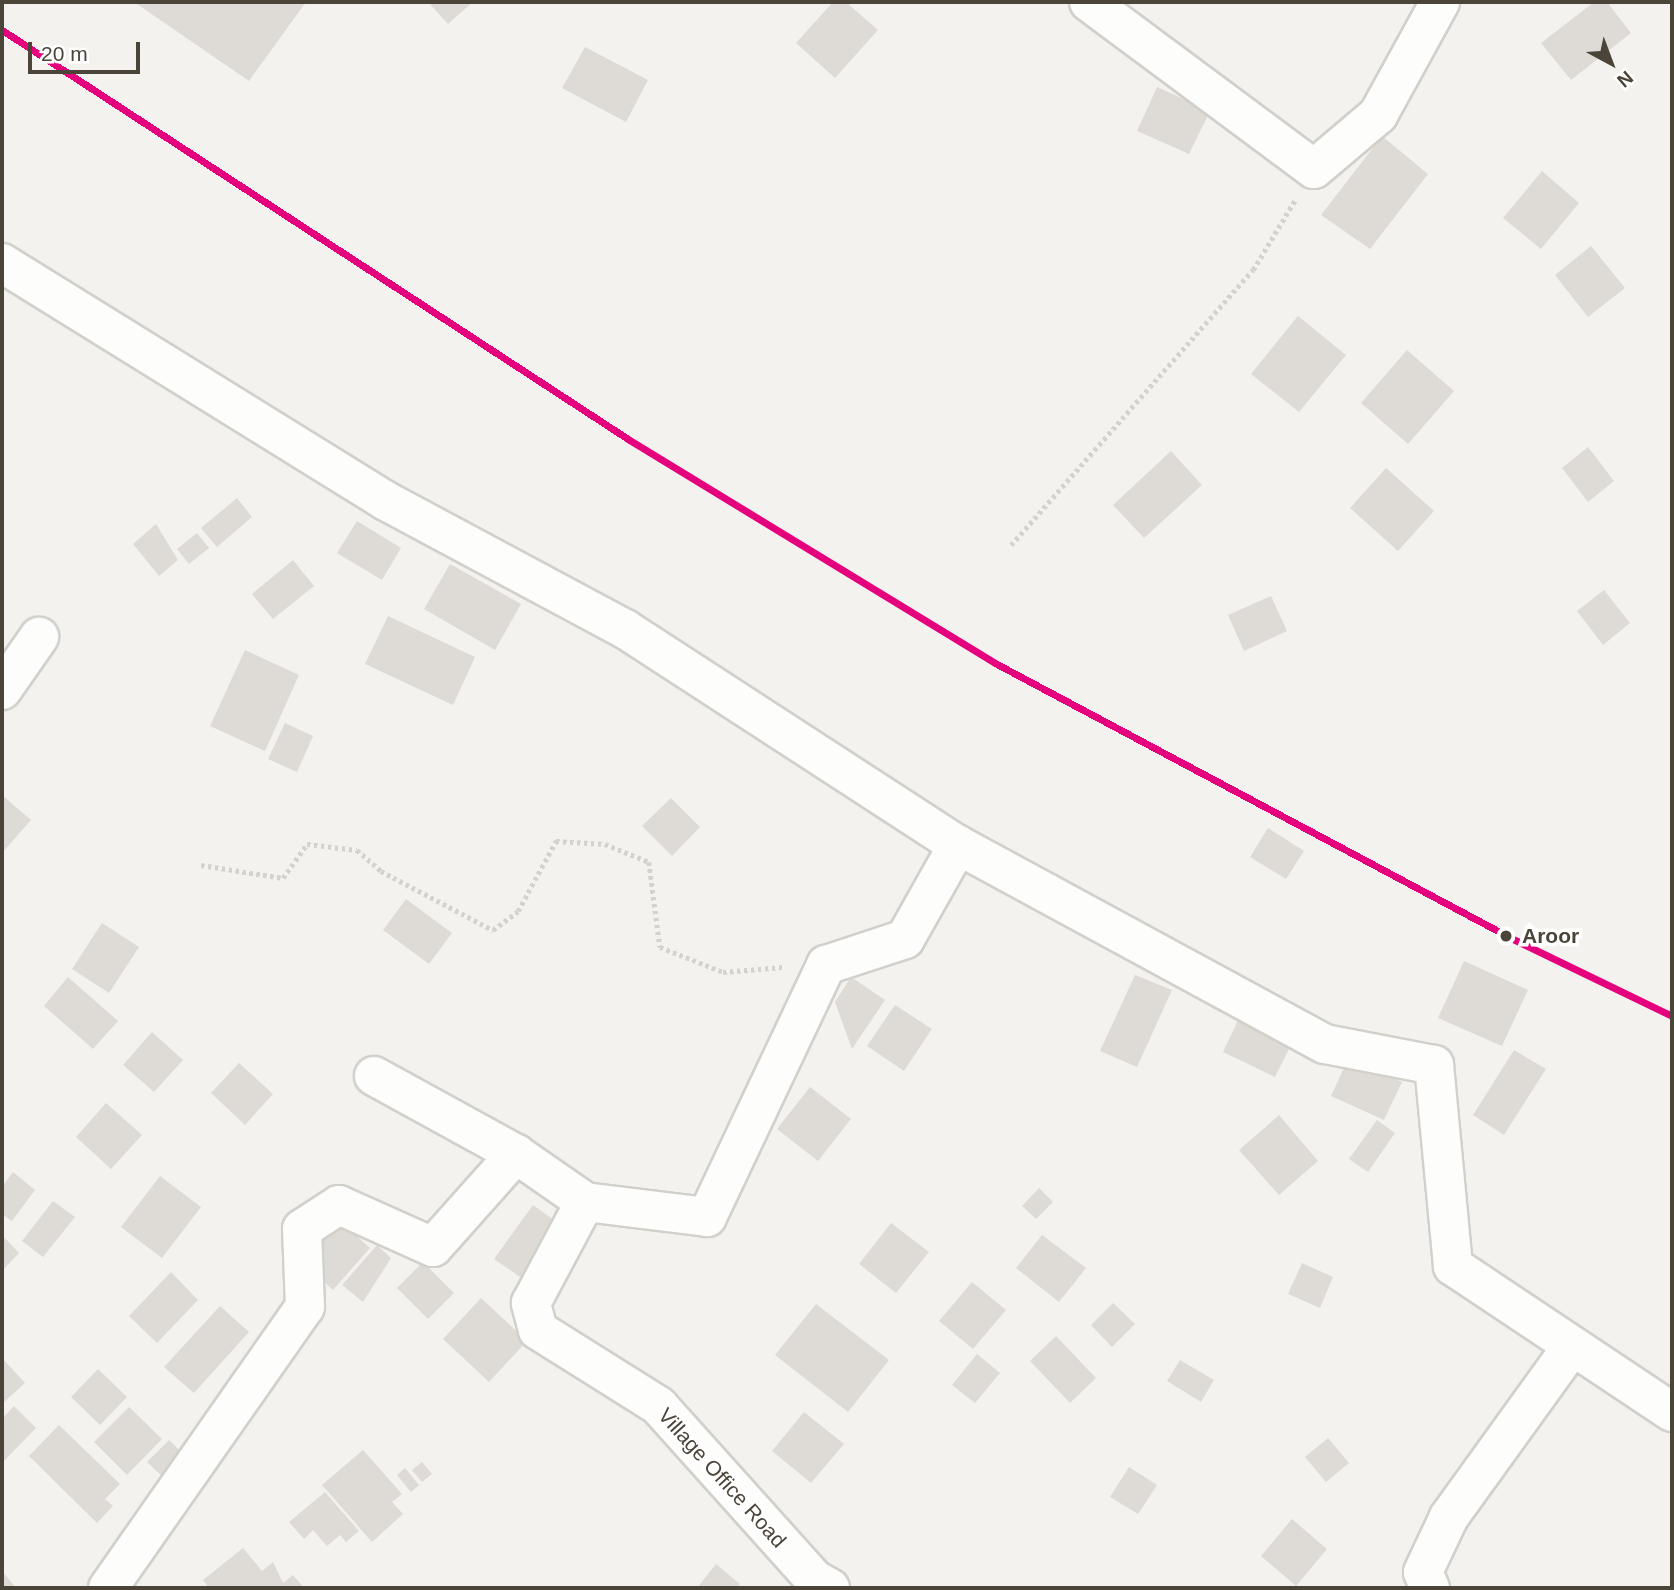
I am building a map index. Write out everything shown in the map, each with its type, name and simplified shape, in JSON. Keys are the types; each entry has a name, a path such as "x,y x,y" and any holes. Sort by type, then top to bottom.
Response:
{"street":[{"path":"1089,2 1314,169 1378,115 1440,2"},
{"path":"2,263 386,501 625,629 958,845 1325,1044 1434,1065 1453,1266 1571,1348 1672,1412"},
{"path":"2,690 39,637"},
{"path":"373,1076 516,1154 585,1202 707,1217 826,965 905,939 958,845"},
{"path":"108,1588 305,1307 302,1229 338,1205 433,1247 516,1154"},
{"name":"Village Office Road","path":"585,1202 531,1303 538,1329 659,1406 814,1579 831,1588"},
{"path":"1430,1588 1423,1572 1449,1517 1571,1348"}],"path":[{"path":"1011,545 1254,270 1314,169"},
{"path":"201,864 283,878 307,844 357,850 381,871 493,930 518,911 556,841 605,844 649,862 660,947 723,972 826,965"}],"building":[{"path":"134,2 306,2 249,81"},
{"path":"428,2 473,2 448,24"},
{"path":"833,2 846,2 878,30 835,78 796,43"},
{"path":"1594,2 1607,2 1631,33 1571,80 1541,43"},
{"path":"585,47 648,80 626,122 562,88"},
{"path":"1157,87 1210,111 1189,154 1137,131"},
{"path":"1382,136 1428,174 1370,249 1321,215"},
{"path":"1542,171 1579,203 1541,249 1503,218"},
{"path":"1591,246 1625,288 1588,317 1555,275"},
{"path":"1298,316 1346,355 1299,412 1251,374"},
{"path":"1407,350 1454,391 1408,444 1361,403"},
{"path":"1588,447 1614,481 1588,502 1562,468"},
{"path":"1171,451 1202,485 1144,538 1113,505"},
{"path":"1386,468 1434,511 1398,551 1350,508"},
{"path":"237,498 252,517 217,547 201,528"},
{"path":"357,521 401,548 382,580 337,553"},
{"path":"156,524 178,560 159,576 133,544"},
{"path":"197,533 209,548 189,564 177,549"},
{"path":"293,560 314,586 273,619 252,594"},
{"path":"450,564 521,604 495,650 424,609"},
{"path":"1604,590 1630,623 1603,645 1577,611"},
{"path":"1271,596 1287,631 1244,651 1228,615"},
{"path":"388,616 475,657 453,705 365,664"},
{"path":"245,650 299,675 265,751 210,726"},
{"path":"285,723 313,736 297,772 268,759"},
{"path":"2,795 31,820 2,853"},
{"path":"671,798 700,827 672,856 642,826"},
{"path":"1268,828 1304,851 1286,879 1250,857"},
{"path":"406,899 452,933 429,964 383,930"},
{"path":"102,923 139,947 109,993 72,969"},
{"path":"1464,961 1528,990 1502,1046 1438,1018"},
{"path":"1135,975 1172,990 1137,1067 1100,1051"},
{"path":"68,977 118,1021 93,1049 44,1006"},
{"path":"851,977 885,1000 852,1049 835,1002"},
{"path":"895,1005 932,1029 904,1071 867,1046"},
{"path":"1242,1012 1295,1037 1275,1077 1223,1052"},
{"path":"152,1032 183,1060 154,1092 123,1065"},
{"path":"1514,1050 1546,1069 1504,1135 1473,1115"},
{"path":"1349,1057 1402,1082 1384,1120 1331,1096"},
{"path":"239,1063 273,1094 245,1125 211,1093"},
{"path":"810,1087 851,1119 818,1161 777,1129"},
{"path":"106,1103 142,1135 111,1169 76,1137"},
{"path":"1279,1115 1318,1161 1279,1195 1239,1150"},
{"path":"1377,1120 1395,1133 1368,1172 1349,1159"},
{"path":"13,1172 35,1190 12,1221 2,1214 2,1187"},
{"path":"160,1176 201,1207 162,1258 121,1227"},
{"path":"1039,1188 1053,1202 1036,1219 1022,1206"},
{"path":"53,1201 75,1217 43,1257 22,1241"},
{"path":"533,1205 565,1228 526,1281 494,1259"},
{"path":"334,1216 370,1248 333,1290 311,1270 303,1251"},
{"path":"891,1223 929,1252 896,1293 859,1264"},
{"path":"2,1235 19,1253 2,1271"},
{"path":"1042,1235 1086,1268 1059,1302 1016,1268"},
{"path":"377,1245 391,1258 363,1302 342,1285"},
{"path":"423,1262 454,1293 428,1319 397,1288"},
{"path":"1302,1263 1333,1277 1320,1308 1288,1294"},
{"path":"171,1272 198,1300 157,1343 129,1316"},
{"path":"972,1282 1006,1310 973,1349 939,1321"},
{"path":"481,1298 527,1341 489,1382 443,1339"},
{"path":"1113,1303 1135,1324 1112,1347 1091,1325"},
{"path":"816,1304 889,1360 848,1412 775,1355"},
{"path":"220,1306 249,1332 194,1393 164,1367"},
{"path":"1056,1336 1096,1378 1070,1403 1030,1361"},
{"path":"977,1354 1000,1373 975,1403 952,1385"},
{"path":"3,1359 25,1383 2,1404 2,1361"},
{"path":"1180,1360 1214,1380 1201,1402 1167,1381"},
{"path":"98,1369 127,1397 100,1425 71,1397"},
{"path":"14,1406 36,1428 3,1462 2,1419"},
{"path":"129,1407 162,1439 127,1475 94,1442"},
{"path":"804,1412 844,1444 811,1483 772,1451"},
{"path":"59,1425 120,1484 105,1499 113,1506 97,1523 29,1456"},
{"path":"1328,1438 1349,1463 1326,1482 1305,1457"},
{"path":"169,1440 190,1461 169,1483 147,1462"},
{"path":"363,1450 402,1494 392,1502 403,1514 372,1542 322,1485"},
{"path":"422,1462 432,1474 422,1482 412,1470"},
{"path":"1129,1467 1157,1485 1138,1514 1110,1497"},
{"path":"405,1468 419,1485 411,1492 397,1475"},
{"path":"325,1492 359,1531 346,1542 340,1535 327,1546 313,1530 304,1539 289,1522"},
{"path":"1292,1519 1327,1549 1296,1586 1261,1556"},
{"path":"243,1548 262,1571 273,1562 283,1583 293,1575 304,1588 209,1588 203,1580"},
{"path":"716,1564 740,1584 737,1588 697,1588"},
{"path":"2,1571 16,1588 2,1588"}],"transit line":[{"path":"2,30 628,439 995,663 1513,939 1672,1016"}],"place":[{"name":"Aroor","path":"1506,936"}]}
